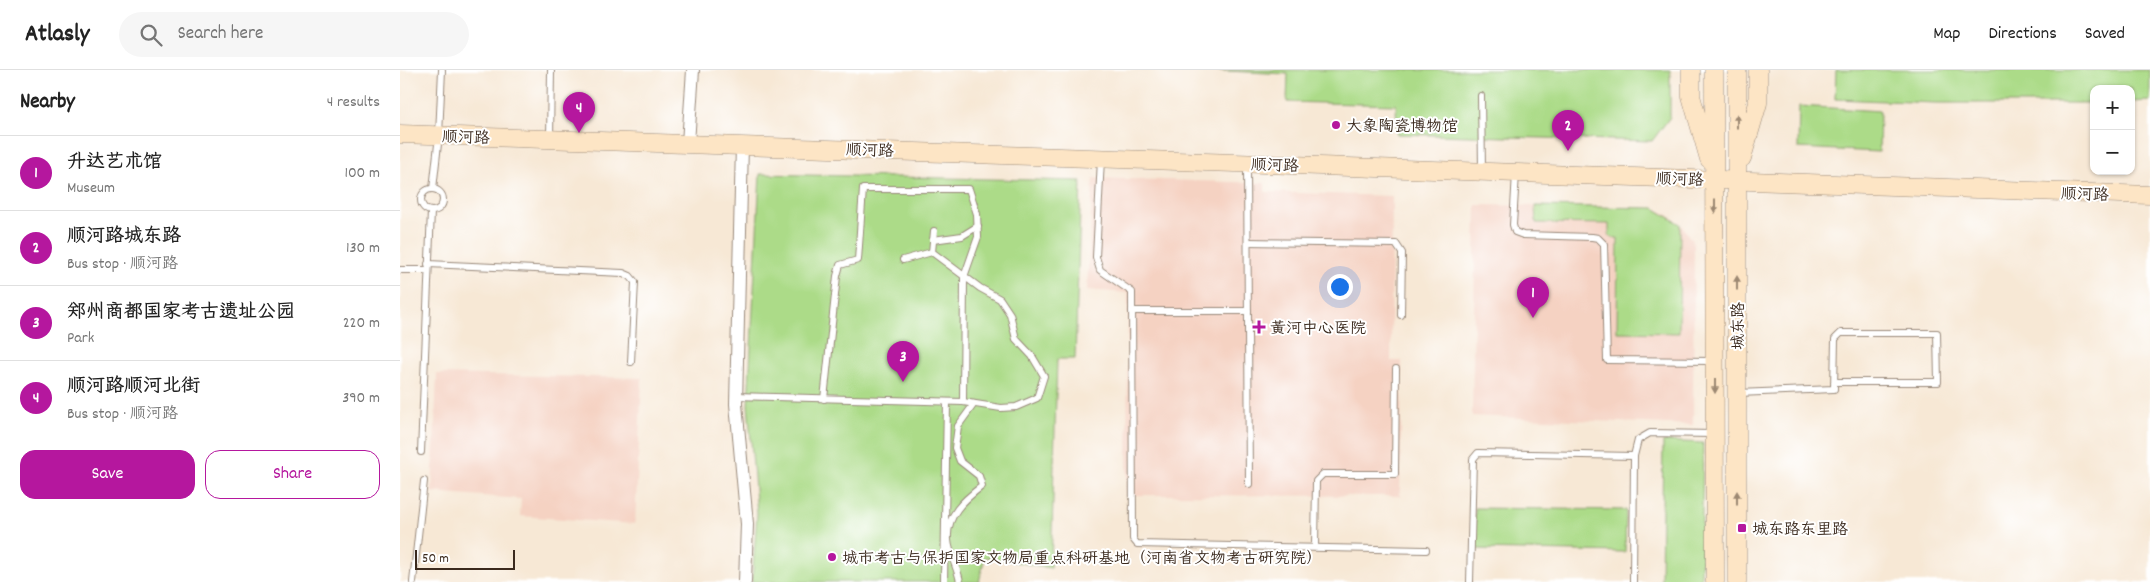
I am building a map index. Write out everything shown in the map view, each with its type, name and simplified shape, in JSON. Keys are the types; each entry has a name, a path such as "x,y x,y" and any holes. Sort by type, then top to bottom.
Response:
{"street":[{"path":"688,143 692,70"},
{"path":"1690,70 1691,96 1714,179"},
{"name":"城东路","path":"1714,70 1715,582"},
{"name":"城东路","path":"1737,70 1737,582"},
{"path":"1737,179 1758,103 1758,70"},
{"name":"顺河路","path":"400,134 1737,179 2150,195"},
{"path":"742,145 736,396 738,448 747,524 745,582"}],"lane":[{"path":"433,189 439,135 442,70"},
{"path":"550,139 551,70"},
{"path":"1481,96 1482,171"},
{"path":"1101,157 1096,257 1100,270 1132,292 1133,539 1137,544 1426,550"},
{"path":"1247,163 1249,484"},
{"path":"1516,172 1515,232 1523,235 1592,237 1598,238 1604,244 1607,360 1715,362"},
{"path":"433,189 442,194 444,199 440,208 431,210 423,205 422,196 425,192 433,189"},
{"path":"824,399 837,276 840,265 858,260 863,189 969,189 977,214 978,237 964,277 963,402"},
{"path":"420,452 431,210"},
{"path":"933,240 962,236 978,226"},
{"path":"932,252 934,231"},
{"path":"1248,242 1396,244 1402,253 1401,315"},
{"path":"736,396 963,402 1001,408 1023,404 1037,398 1044,376 1032,356 1016,339 1010,314 1000,299 964,277 932,252"},
{"path":"903,260 932,252"},
{"path":"400,270 428,267 623,273 630,276 635,282 632,362"},
{"path":"1132,311 1248,310"},
{"path":"1737,393 1834,389 1834,382 1835,339 1838,334 1937,333 1938,382 1834,382"},
{"path":"1315,548 1316,481 1323,474 1395,474 1396,369"},
{"path":"944,582 947,402"},
{"path":"960,582 948,541 950,524 957,507 982,486 979,476 960,461 955,448 958,426 974,404"},
{"path":"1633,582 1634,456 1638,440 1650,433 1715,434"},
{"path":"1470,582 1473,459 1478,453 1634,456"},
{"path":"412,582 424,481"}],"shaded area":[{"name":"黄河中心医院","path":"1093,178 1265,183 1265,192 1392,196 1391,361 1402,361 1400,496 1127,495 1128,293 1087,290"},
{"path":"1476,205 1654,208 1667,214 1683,227 1694,244 1693,425 1472,416"},
{"path":"437,374 642,378 635,524 520,516 521,499 432,492"}],"green space":[{"path":"1206,70 1670,70 1670,117 1652,141 1397,134 1396,105 1287,102 1288,74"},
{"path":"1836,70 2150,70 2150,101 2135,102 2135,85 2090,85 2090,103 1936,103 1835,99"},
{"path":"1799,106 1880,111 1879,152 1798,148"},
{"path":"760,174 1081,181 1075,359 1057,359 1051,568 985,557 979,582 752,582 757,513 748,405"},
{"path":"1535,206 1654,208 1680,224 1679,333 1617,332 1618,238 1612,238 1609,235 1609,224 1536,223"},
{"path":"1663,441 1703,443 1701,582 1661,582"},
{"path":"1475,508 1626,510 1625,552 1475,549"}],"place":[{"name":"大象陶瓷博物馆","path":"1336,125"},
{"name":"顺河路顺河北街","path":"579,133"},
{"name":"顺河路城东路","path":"1568,151"},
{"name":"升达艺术馆","path":"1533,318"},
{"name":"黄河中心医院","path":"1259,327"},
{"name":"郑州商都国家考古遗址公园","path":"903,382"},
{"name":"城东路东里路","path":"1742,528"},
{"name":"城市考古与保护国家文物局重点科研基地（河南省文物考古研究院）","path":"832,557"}]}
